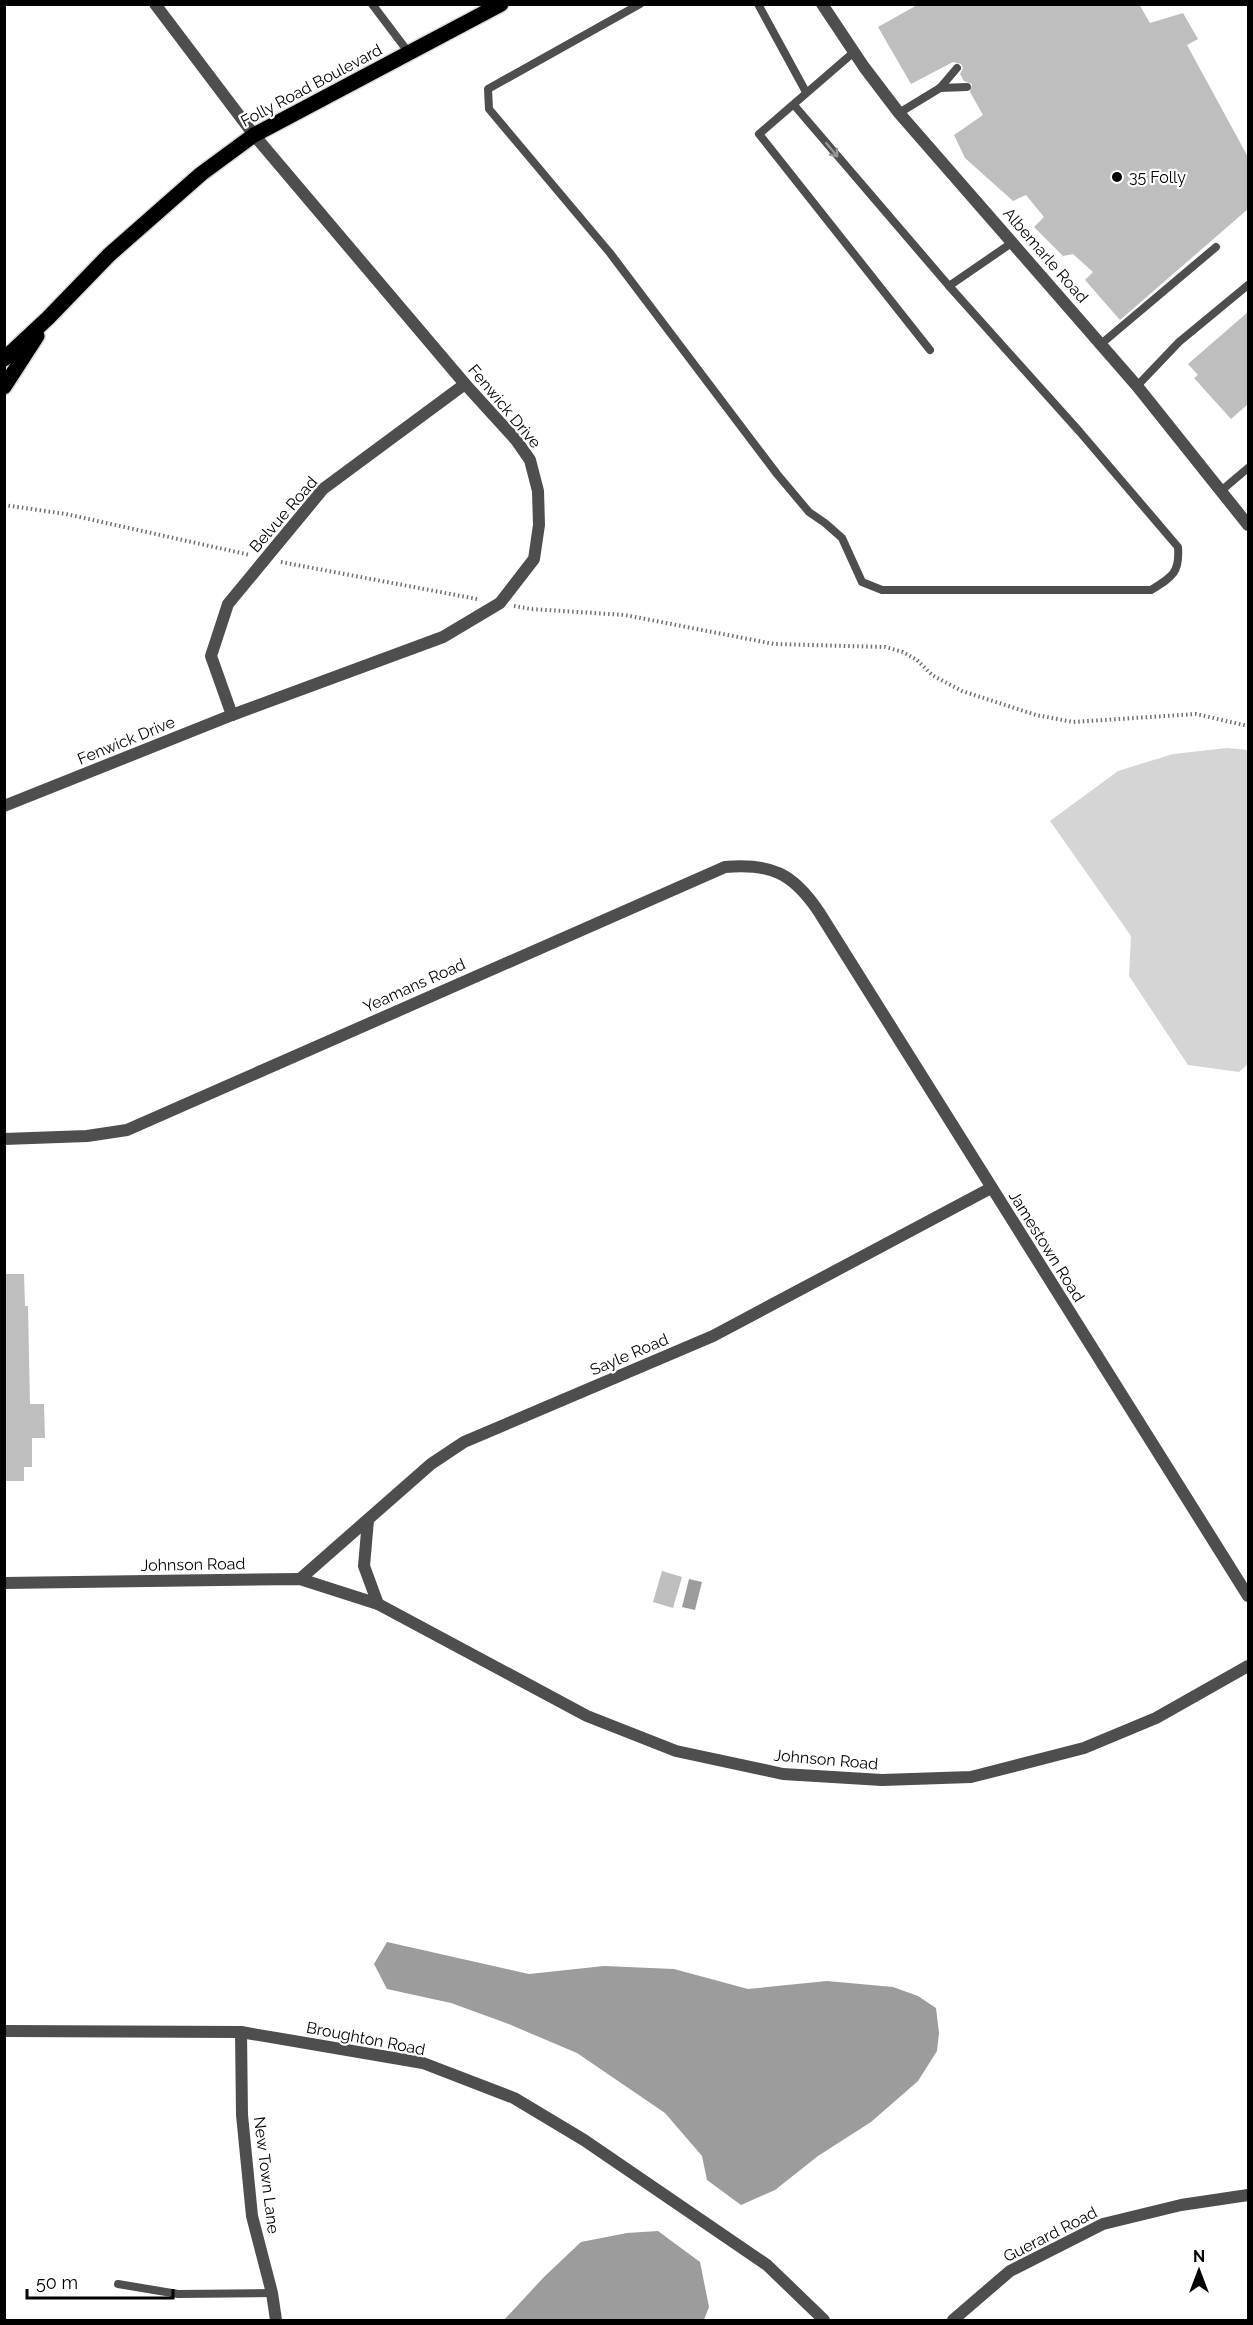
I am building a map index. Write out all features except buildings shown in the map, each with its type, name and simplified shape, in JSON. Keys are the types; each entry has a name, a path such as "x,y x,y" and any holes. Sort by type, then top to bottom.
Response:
{"main road":[{"name":"Folly Road Boulevard","path":"4,359 48,318 109,255 201,174 254,135 494,6"},
{"name":"Folly Road Boulevard","path":"4,387 48,318"}],"street":[{"name":"Fenwick Drive","path":"4,806 232,715 443,637 500,603 534,558 539,525 538,491 530,460 516,440 465,384 254,135 155,4"},
{"name":"Albemarle Road","path":"822,4 854,52 899,112 1137,386 1248,525"},
{"name":"Belvue Road","path":"232,715 211,656 228,604 323,489 465,384"},
{"name":"Yeamans Road","path":"4,1139 87,1136 127,1130 725,867 750,865 785,875 805,891 819,912"},
{"name":"Jamestown Road","path":"819,912 1248,1596"},
{"name":"Sayle Road","path":"300,1580 431,1464 465,1442 713,1336 991,1188"},
{"path":"368,1520 364,1566 378,1604"},
{"name":"Johnson Road","path":"4,1583 300,1580 378,1604 587,1716 676,1751 783,1774 882,1780 971,1777 1084,1748 1156,1718 1248,1666"},
{"name":"Broughton Road","path":"4,2031 241,2032 423,2063 514,2098 584,2140 767,2265 825,2320"},
{"name":"New Town Lane","path":"241,2032 242,2115 252,2216 272,2293 276,2320"},
{"name":"Guerard Road","path":"953,2320 1010,2271 1103,2224 1181,2205 1248,2195"}],"lane":[{"path":"372,4 409,53"},
{"path":"640,4 488,89 489,109 610,253 783,482 809,513 825,522 842,538 862,582 882,590 1151,590 1169,579 1179,563 1178,546 949,286 794,105"},
{"path":"758,4 806,92"},
{"path":"854,52 759,134 930,350"},
{"path":"899,112 940,88 957,68"},
{"path":"940,88 967,87"},
{"path":"949,286 1013,243"},
{"path":"1101,344 1216,247"},
{"path":"1137,386 1179,342 1248,285"},
{"path":"1222,490 1248,468"},
{"path":"118,2284 178,2294 272,2293"}],"path":[{"path":"4,505 66,514 265,559 531,609 625,615 774,644 885,647 903,651 917,660 932,675 962,691 1036,715 1073,722 1196,714 1248,726"}],"shaded area":[{"path":"1227,748 1248,750 1248,1064 1239,1072 1188,1065 1129,976 1131,936 1050,821 1118,771 1173,754"},
{"path":"689,1579 702,1582 695,1610 682,1607"},
{"path":"387,1942 529,1974 604,1966 674,1969 748,1989 827,1981 893,1987 918,1996 936,2008 939,2033 937,2051 918,2081 871,2122 818,2156 775,2190 741,2205 707,2180 702,2156 665,2113 577,2053 451,2003 387,1989 374,1964"},
{"path":"658,2231 700,2262 709,2307 704,2320 504,2320 581,2242 627,2233"}],"place":[{"name":"35 Folly","path":"1117,177"}]}
